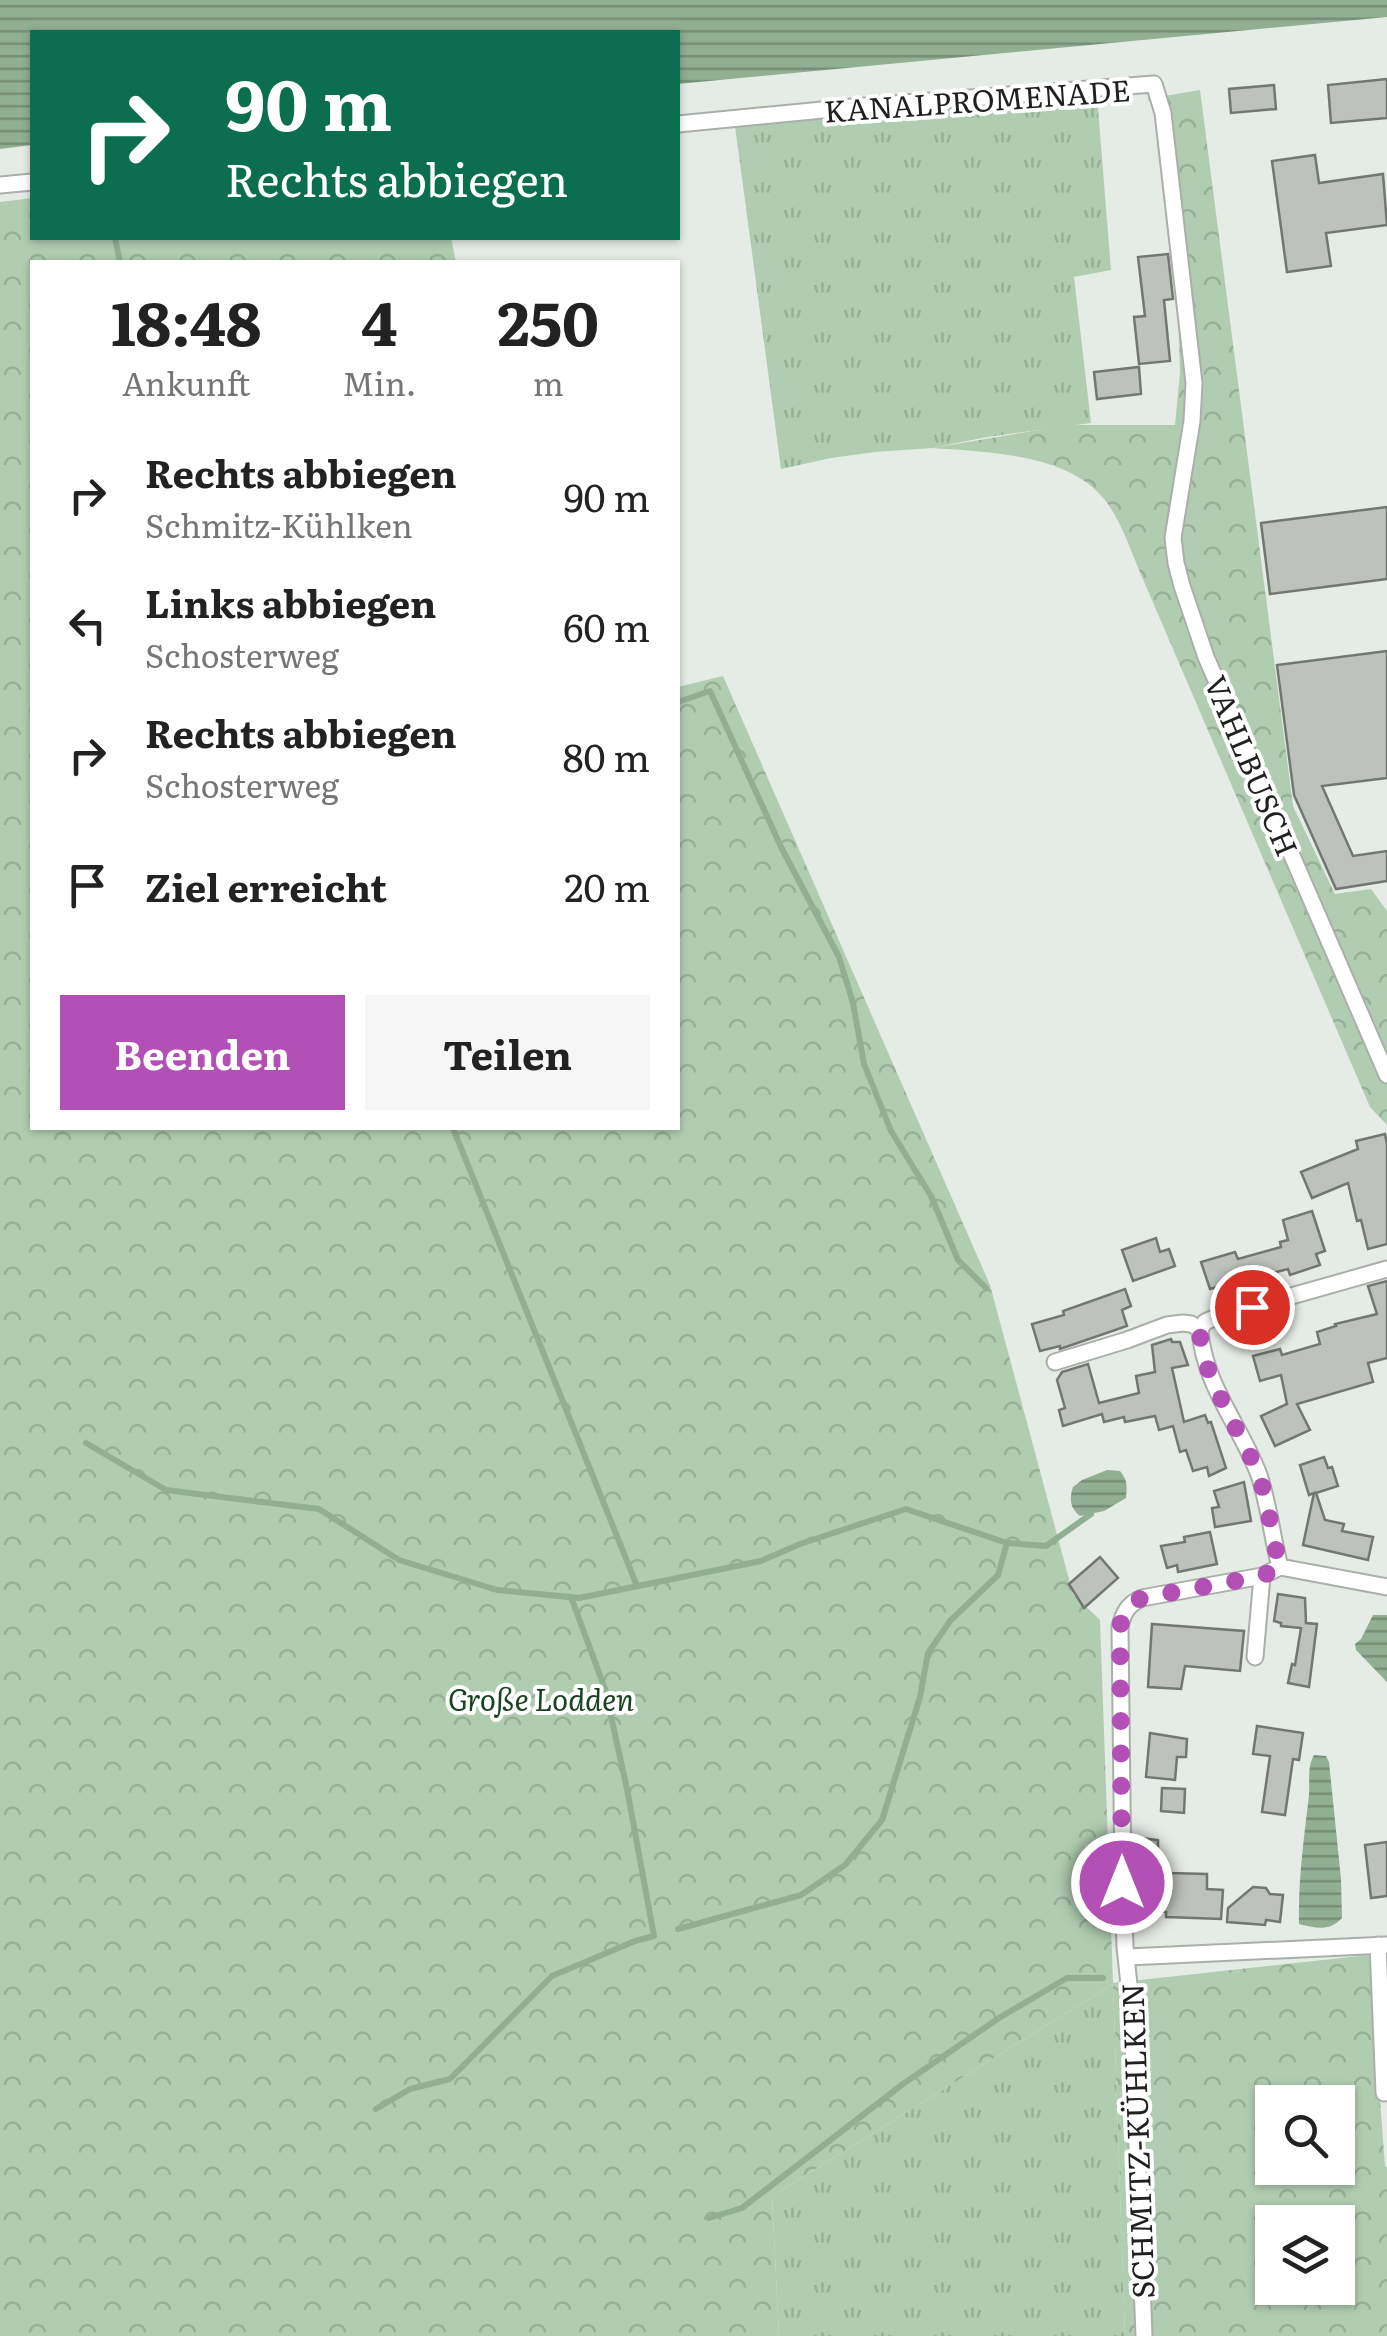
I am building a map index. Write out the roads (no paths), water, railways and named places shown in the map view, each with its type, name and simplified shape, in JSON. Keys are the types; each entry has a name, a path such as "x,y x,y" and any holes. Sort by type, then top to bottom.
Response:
{"street":[{"name":"KANALPROMENADE","path":"680,124 1154,84 1164,114 1194,383 1188,443"},
{"path":"0,185 30,182"},
{"name":"VAHLBUSCH","path":"1188,443 1174,538 1182,586 1220,690 1387,1075"},
{"path":"1387,1269 1214,1318 1200,1330 1203,1354 1220,1398 1258,1472 1280,1567 1387,1587"},
{"path":"1055,1362 1166,1324 1183,1323 1200,1330"},
{"name":"SCHMITZ-KÜHLKEN","path":"1144,2336 1132,2014 1122,1883 1120,1627 1123,1613 1142,1598 1262,1576 1280,1567"},
{"path":"1256,1657 1262,1576"},
{"path":"1128,1957 1383,1945 1384,2093"}],"waterway":[{"path":"115,240 120,260"},
{"path":"680,701 710,691 781,847 839,957 853,1003 864,1064 891,1131 931,1196 958,1260 986,1288"},
{"path":"454,1130 637,1586"},
{"path":"86,1443 166,1490 319,1509 399,1560 497,1590 579,1598 761,1561 906,1509 1007,1543 1046,1546 1091,1514"},
{"path":"678,1929 801,1895 845,1865 882,1820 920,1697 928,1653 950,1621 998,1575 1007,1543"},
{"path":"376,2109 410,2089 450,2079 552,1976 654,1936 605,1689 571,1597"},
{"path":"709,2218 742,2208 903,2084 999,2018 1067,1978 1103,1978"}],"park label":[{"name":"Große Lodden","path":"541,1698"}]}
